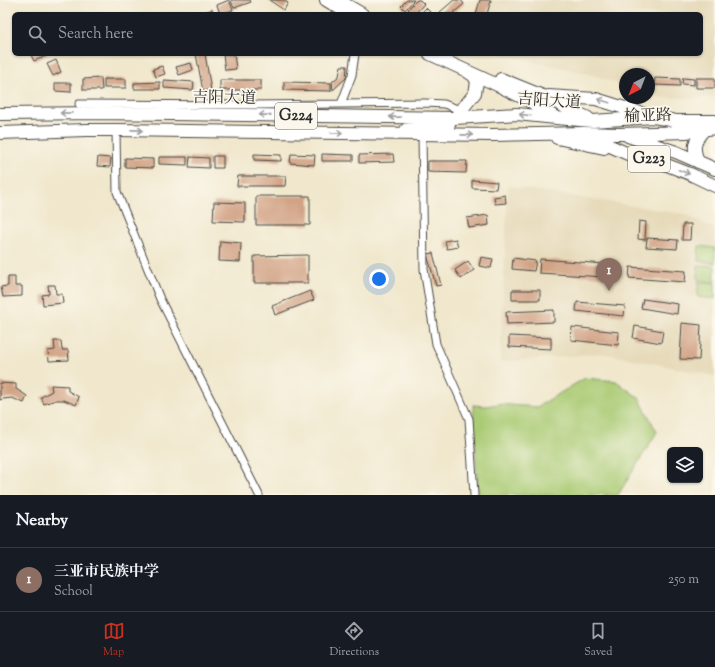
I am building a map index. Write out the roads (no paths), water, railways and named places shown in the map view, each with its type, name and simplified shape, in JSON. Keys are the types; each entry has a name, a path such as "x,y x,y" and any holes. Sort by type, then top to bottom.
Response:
{"highway":[{"path":"326,0 346,12"},
{"path":"338,0 359,12"},
{"name":"G223","path":"435,56 543,96 620,134 676,152 715,169"},
{"name":"G223","path":"448,56 528,100 583,133 628,154 654,160 690,174 715,186"},
{"path":"454,116 475,93 477,82 470,69"},
{"path":"543,96 596,98 654,117"},
{"name":"吉阳大道","path":"0,114 101,113 476,117 517,114 592,121"},
{"name":"榆亚路","path":"592,121 654,117 676,121 715,121"},
{"path":"698,162 695,152 695,143 698,136 709,129"},
{"name":"榆亚路","path":"583,133 620,134 686,132 709,129"},
{"name":"吉阳大道","path":"0,133 116,130 493,135 583,133"},
{"path":"538,134 628,154"}],"main road":[{"path":"400,134 404,129 449,126 450,121 454,116"}],"street":[{"path":"341,104 352,75 355,56"},
{"path":"79,104 254,105 425,103 444,104 454,116"},
{"path":"116,130 117,192 160,299 259,495"},
{"path":"422,134 424,269 436,344 469,419 474,495"}],"place":[{"name":"三亚市民族中学","path":"609,291"}]}
